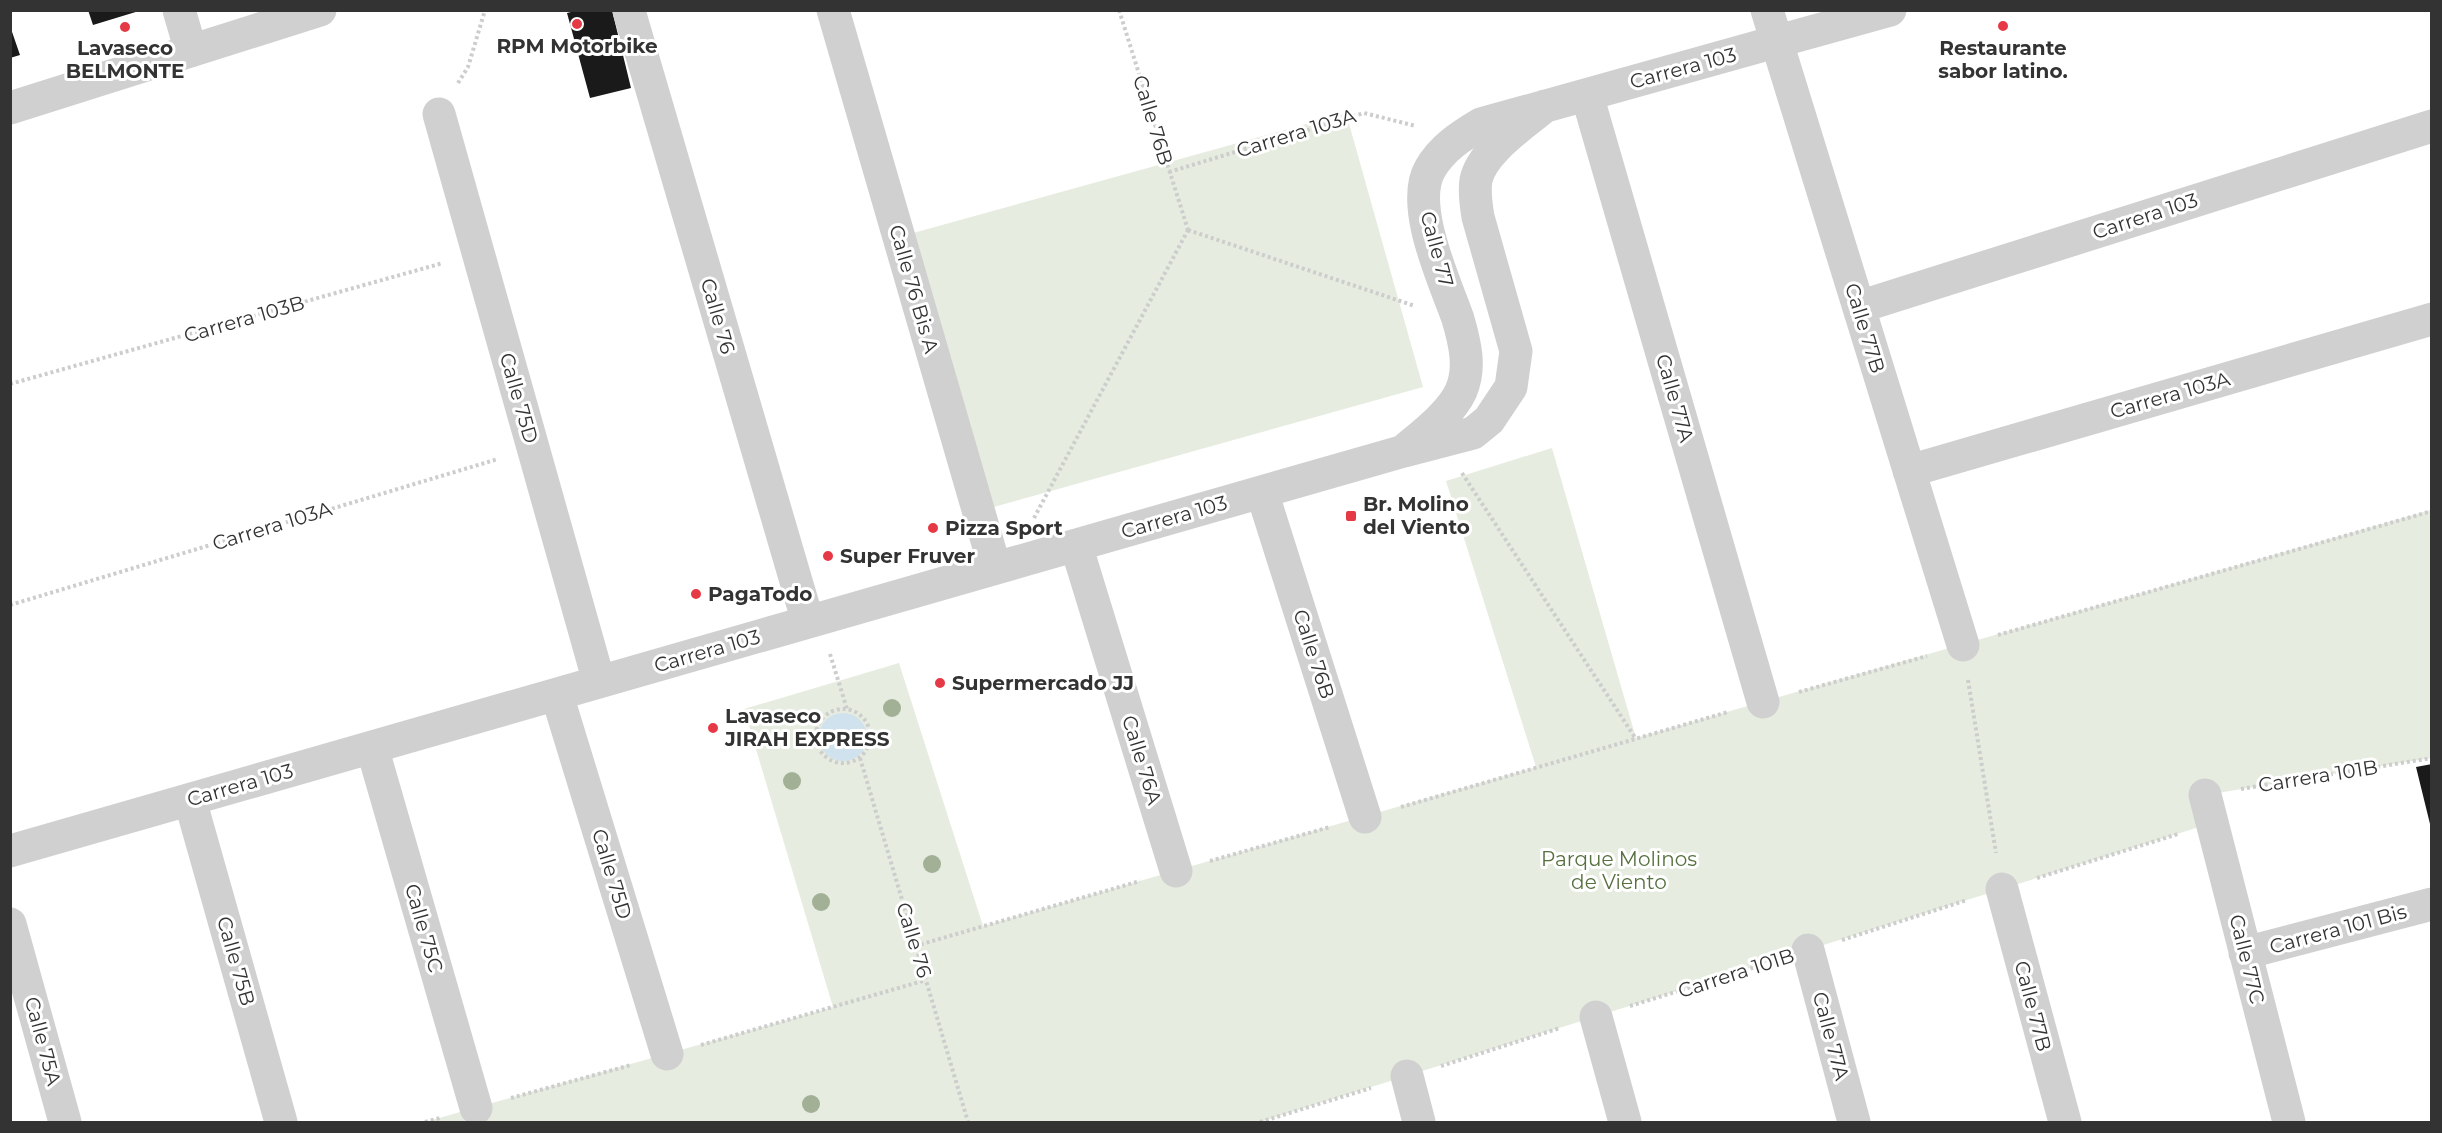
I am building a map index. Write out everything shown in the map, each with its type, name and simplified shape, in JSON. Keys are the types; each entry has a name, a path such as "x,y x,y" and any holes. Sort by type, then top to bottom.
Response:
{"street":[{"path":"179,10 191,51"},
{"path":"10,108 320,10"},
{"name":"Calle 76 Bis A","path":"833,10 1002,566"},
{"name":"Calle 77B","path":"1767,10 1963,645"},
{"name":"Carrera 103","path":"1545,106 1890,10"},
{"name":"Calle 76","path":"629,11 814,620"},
{"name":"Calle 77A","path":"1587,94 1763,702"},
{"path":"1404,451 1473,433 1489,420 1511,387 1516,351 1478,217 1475,196 1476,179 1490,153 1545,106"},
{"name":"Calle 77","path":"1404,451 1435,425 1460,392 1467,370 1465,342 1426,224 1424,192 1428,171 1442,152 1459,137 1481,124 1545,106"},
{"name":"Calle 75D","path":"439,114 599,682"},
{"name":"Carrera 103","path":"1859,307 2432,126"},
{"name":"Carrera 103A","path":"1909,471 2432,319"},
{"name":"Carrera 103","path":"10,851 1404,451"},
{"name":"Calle 76B","path":"1262,492 1365,817"},
{"name":"Calle 76A","path":"1076,545 1176,871"},
{"name":"Calle 75D","path":"557,694 667,1054"},
{"name":"Calle 75C","path":"372,747 476,1108"},
{"name":"Calle 75B","path":"190,800 281,1122"},
{"name":"Calle 77C","path":"2208,809 2289,1122"},
{"name":"Calle 77B","path":"2002,889 2065,1122"},
{"name":"Carrera 101 Bis","path":"2245,953 2432,904"},
{"name":"Calle 75A","path":"10,924 66,1122"},
{"name":"Calle 77A","path":"1808,950 1854,1122"},
{"path":"1596,1017 1625,1122"},
{"path":"1407,1076 1419,1122"}],"path":[{"path":"439,114 468,68 485,10"},
{"name":"Calle 76B","path":"1119,10 1188,230"},
{"name":"Carrera 103A","path":"1169,171 1365,113 1459,137"},
{"path":"1002,566 1188,230 1458,321"},
{"name":"Carrera 103B","path":"10,384 478,253"},
{"path":"1441,441 1636,739"},
{"name":"Carrera 103A","path":"10,605 534,448"},
{"path":"915,946 2432,511"},
{"path":"814,620 847,709"},
{"path":"1963,645 2002,889"},
{"path":"847,709 856,712 868,725 869,743 860,758 843,764 826,758 816,742 818,724 823,717 831,711 847,709"},
{"name":"Calle 76","path":"860,758 968,1122"},
{"name":"Carrera 101B","path":"1260,1122 2002,889 2208,809 2432,758"}],"green space":[{"path":"1346,113 1423,387 983,510 906,235"},
{"name":"Parque Molinos de Viento","path":"1552,448 1636,738 2431,510 2431,758 2205,795 2212,823 1260,1122 425,1122 833,1007 744,709 899,663 983,926 1536,767 1446,481"}],"water":[{"path":"838,713 848,713 860,720 867,732 867,742 860,754 848,761 838,761 823,750 819,742 819,732 830,717"}],"building":[{"path":"88,10 139,10 139,11 93,25"},
{"path":"579,10 612,10 631,88 590,98 567,13"},
{"path":"10,26 20,55 10,58"},
{"path":"2432,764 2432,828 2431,828 2416,767"}],"place":[{"name":"RPM Motorbike","path":"577,24"},
{"name":"Restaurante sabor latino.","path":"2003,26"},
{"name":"Lavaseco BELMONTE","path":"125,27"},
{"name":"Br. Molino del Viento","path":"1351,516"},
{"name":"Pizza Sport","path":"933,528"},
{"name":"Super Fruver","path":"828,556"},
{"name":"PagaTodo","path":"696,594"},
{"name":"Supermercado JJ","path":"940,683"},
{"name":"Lavaseco JIRAH EXPRESS","path":"713,728"}]}
